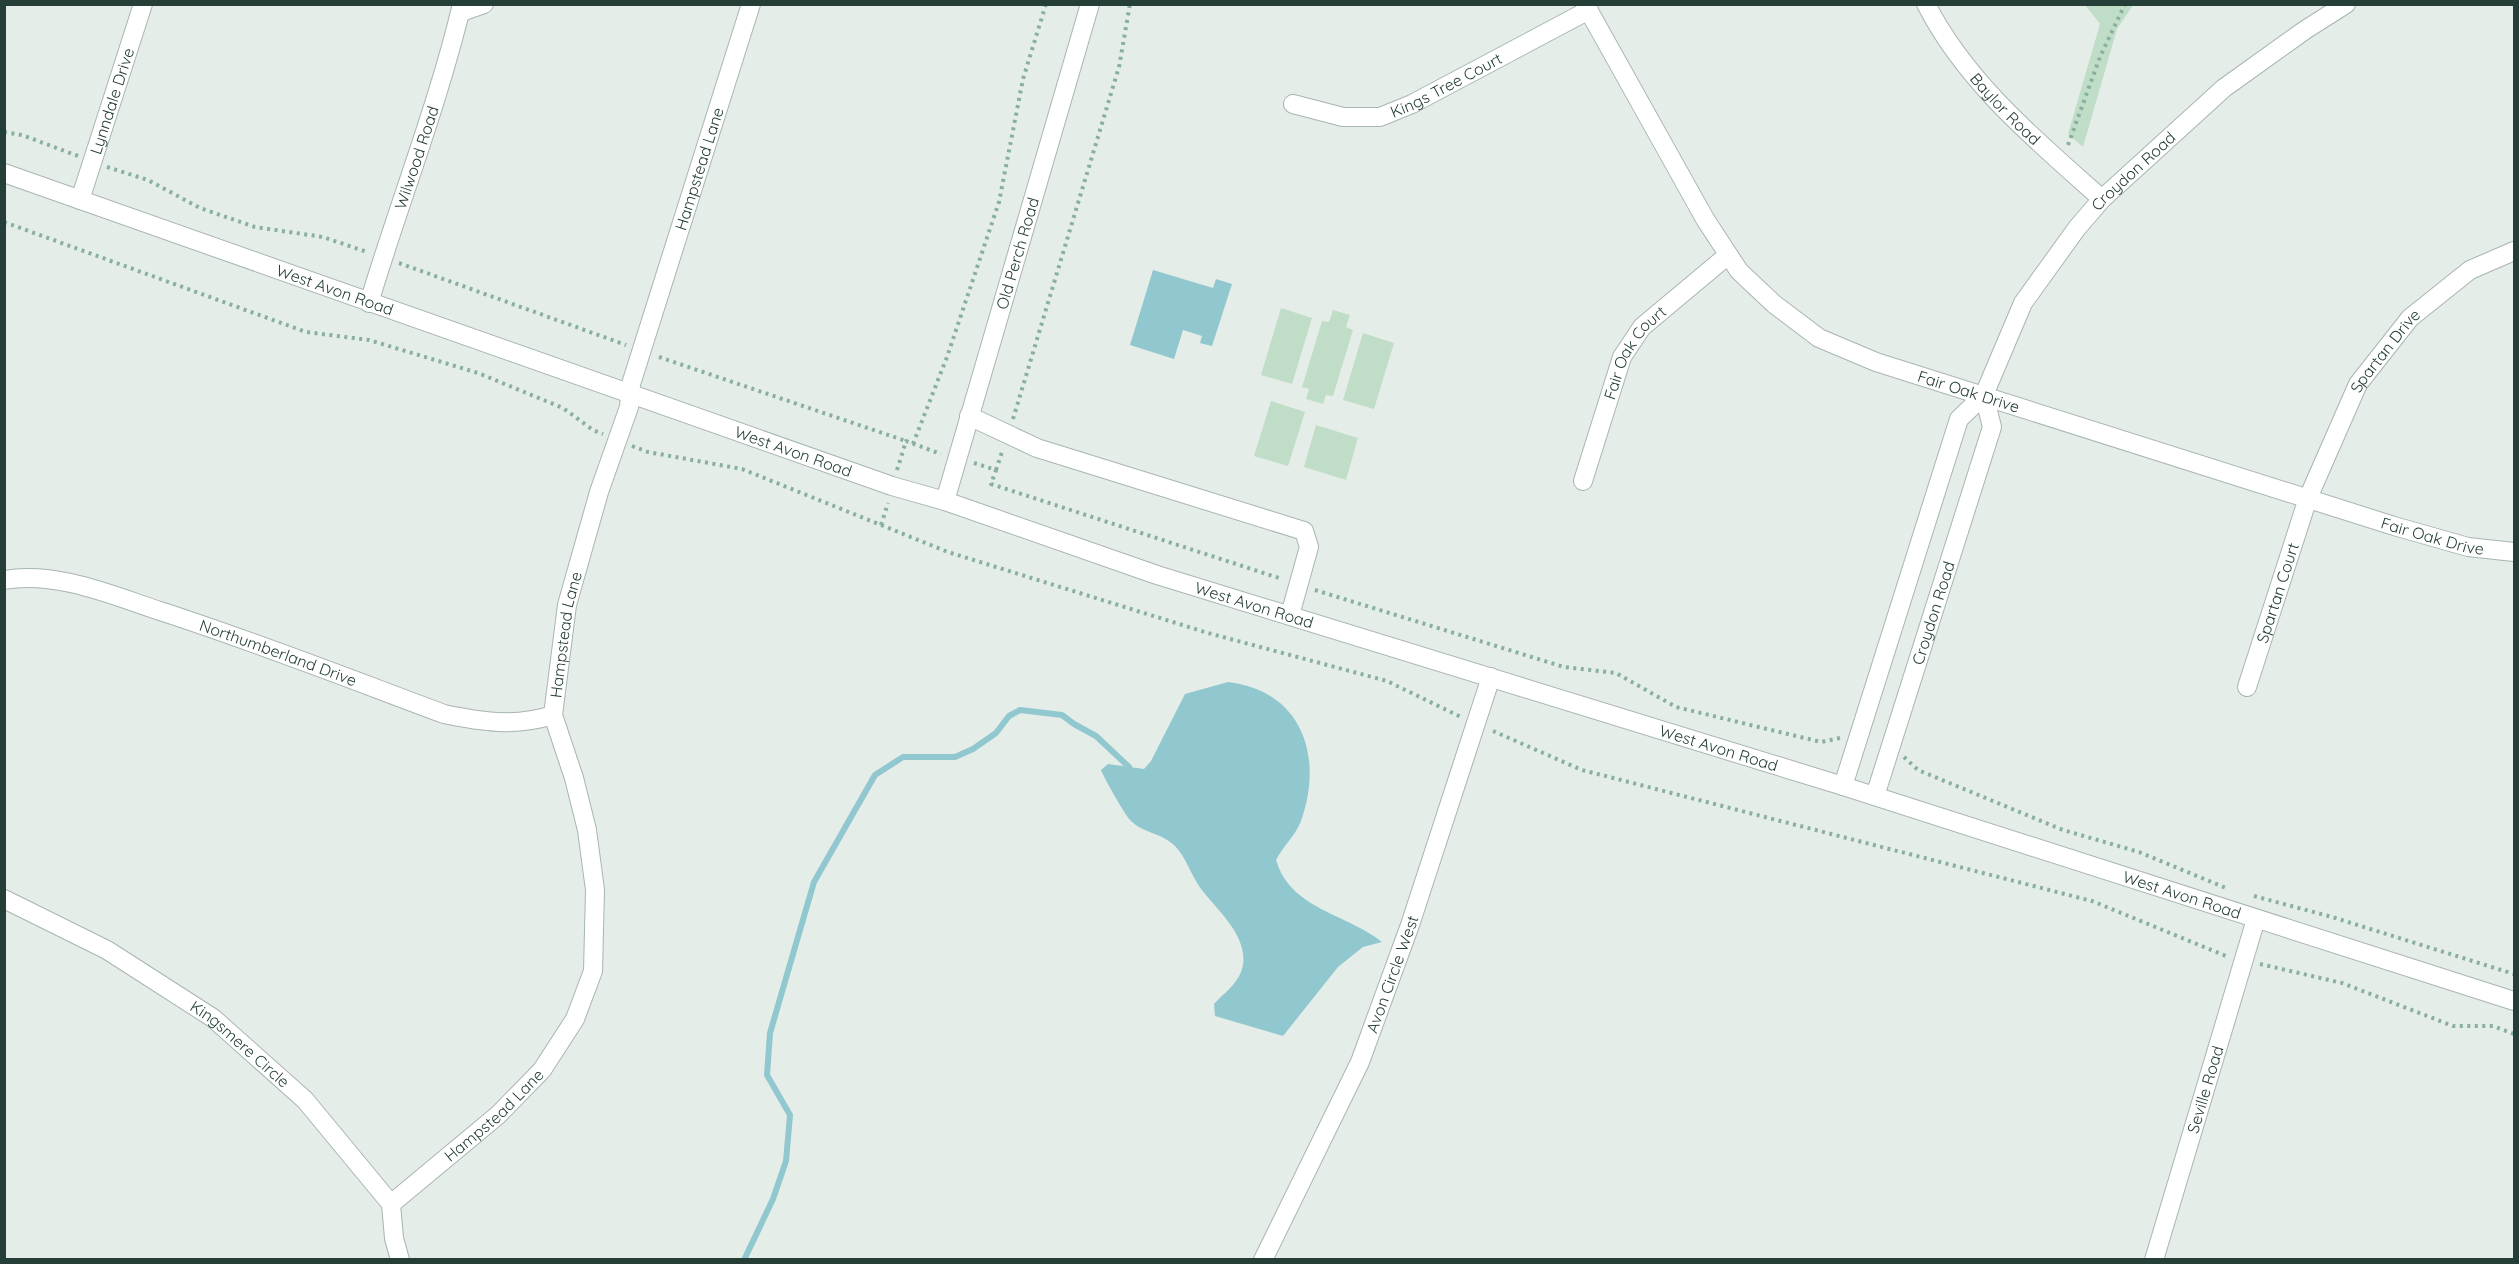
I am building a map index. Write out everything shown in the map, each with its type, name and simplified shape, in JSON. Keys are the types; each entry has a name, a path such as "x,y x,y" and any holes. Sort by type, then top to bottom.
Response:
{"street":[{"name":"Lynndale Drive","path":"80,200 143,4"},
{"name":"Wilwood Road","path":"369,303 461,8 484,4"},
{"name":"Hampstead Lane","path":"391,1204 498,1115 542,1070 575,1018 593,970 595,890 587,830 574,778 553,716 567,605 588,526 631,395 631,384 752,4"},
{"name":"Old Perch Road","path":"945,501 1090,4"},
{"name":"Baylor Road","path":"1926,4 1935,21 1983,87 2061,163 2102,199"},
{"name":"Croydon Road","path":"1843,786 1959,419 1984,395 2023,303 2077,228 2102,199 2224,88 2305,30 2346,4"},
{"name":"Kings Tree Court","path":"1293,104 1343,117 1380,117 1412,104 1587,7"},
{"name":"Fair Oak Drive","path":"1587,7 1705,219 1739,271 1774,304 1819,338 1876,362 2308,498 2468,547 2514,552"},
{"name":"West Avon Road","path":"4,173 631,395 1084,550 1875,796 2514,1001"},
{"name":"Spartan Drive","path":"2308,498 2358,384 2410,318 2470,270 2514,251"},
{"name":"Fair Oak Court","path":"1583,481 1622,357 1642,327 1728,255"},
{"name":"Croydon Road","path":"1875,796 1992,427 1984,395"},
{"path":"969,416 1037,448 1304,531 1309,546 1290,615"},
{"name":"Spartan Court","path":"2247,687 2308,498"},
{"name":"Northumberland Drive","path":"4,579 42,577 99,591 215,629 444,714 481,722 512,723 532,722 553,716"},
{"name":"Avon Circle West","path":"1263,1260 1360,1062 1410,925 1491,677"},
{"name":"Kingsmere Circle","path":"4,899 107,950 213,1018 305,1100 391,1204"},
{"name":"Seville Road","path":"2154,1260 2256,919"},
{"path":"391,1204 394,1238 400,1260"}],"path":[{"path":"913,444 951,347 999,202 1023,79 1047,4"},
{"path":"1130,4 1119,67 991,484 1299,585 1564,667 1616,673 1676,707 1821,742 1843,737"},
{"path":"2061,163 2100,57 2125,4"},
{"path":"4,132 22,135 71,154"},
{"path":"114,169 148,180 200,208 255,227 323,237 361,250"},
{"path":"4,222 306,332 369,339 478,373 563,408 593,430 648,452 742,469 948,552 1208,633 1387,681 1582,770 2082,898 2227,956 2342,983 2453,1026 2493,1026 2514,1034"},
{"path":"398,262 617,342"},
{"path":"657,356 933,452"},
{"path":"898,465 906,441"},
{"path":"975,464 996,470"},
{"path":"881,525 887,506"},
{"path":"1905,757 1918,770 2063,830 2139,852 2236,891"},
{"path":"2247,894 2332,916 2514,974"}],"green space":[{"path":"2085,5 2133,5 2117,29 2083,147 2068,134 2100,24"},
{"path":"1281,308 1312,318 1292,384 1261,375"},
{"path":"1333,310 1350,315 1346,327 1353,330 1333,396 1326,395 1323,404 1306,399 1309,389 1302,387 1322,321 1329,322"},
{"path":"1363,333 1394,343 1374,409 1343,400"},
{"path":"1271,401 1305,412 1288,466 1254,456"},
{"path":"1316,425 1358,438 1346,480 1304,467"}],"water":[{"path":"1153,270 1213,288 1216,279 1232,284 1212,346 1200,343 1202,336 1183,330 1174,359 1130,345"},
{"path":"1228,682 1253,688 1274,698 1290,713 1301,731 1308,751 1310,773 1308,797 1301,821 1276,860 1283,877 1307,900 1368,932 1382,942 1363,947 1338,967 1283,1036 1215,1016 1214,1004 1233,985 1241,972 1243,960 1238,937 1201,889 1179,850 1170,842 1131,821 1101,770 1108,764 1144,769 1151,761 1185,694"}],"waterway":[{"path":"744,1260 773,1199 786,1161 790,1115 767,1075 770,1033 814,882 875,775 903,757 955,757 973,749 996,733 1009,716 1020,710 1062,715 1096,736 1129,767"}]}
